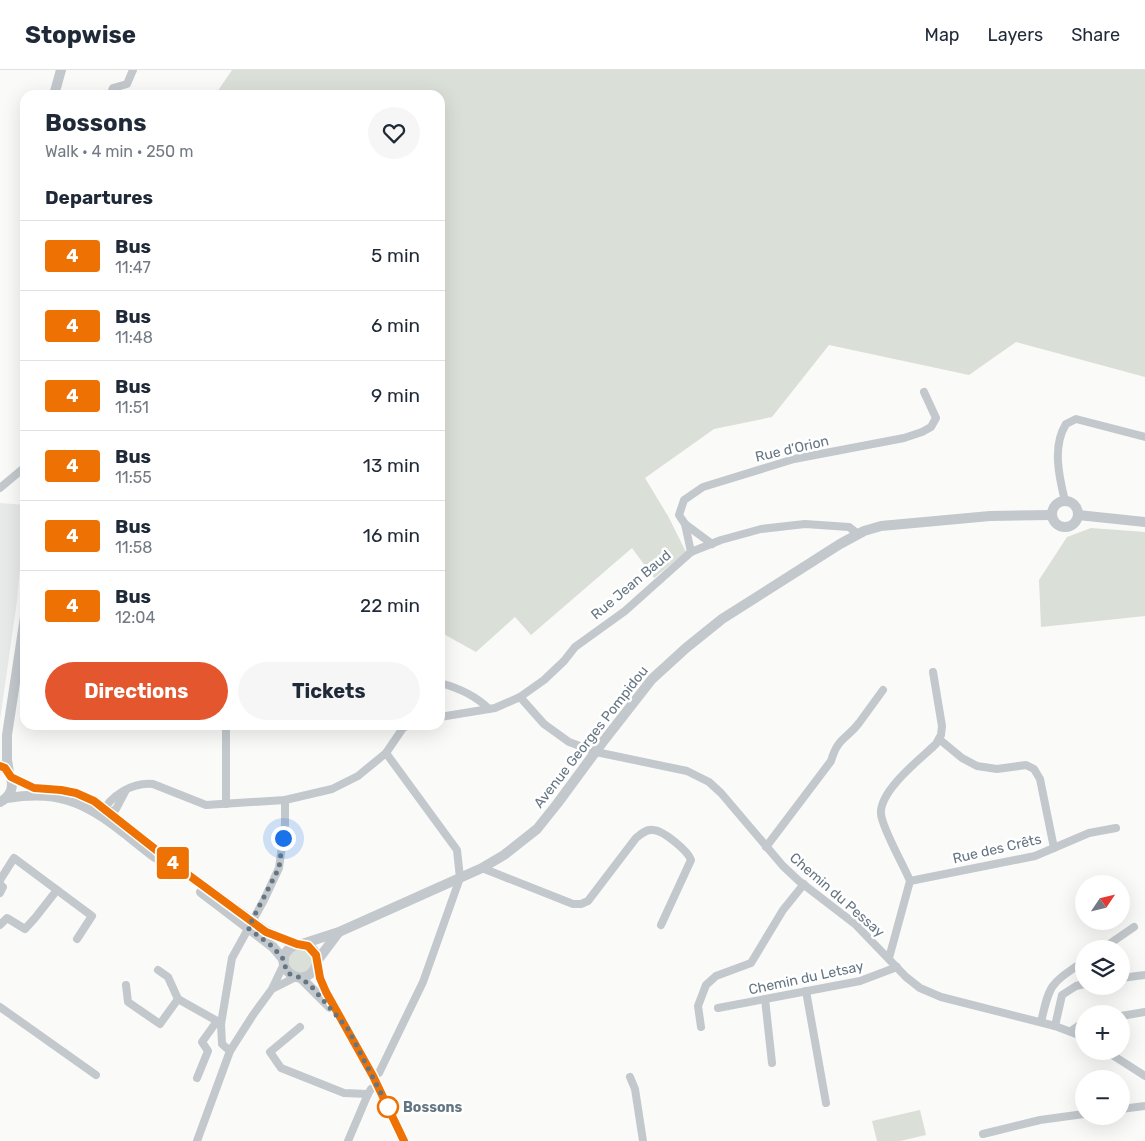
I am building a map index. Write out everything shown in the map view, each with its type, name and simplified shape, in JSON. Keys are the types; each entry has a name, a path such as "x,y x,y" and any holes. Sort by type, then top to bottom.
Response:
{"street":[{"path":"55,90 61,70"},
{"path":"112,90 113,88 127,84 133,70"},
{"name":"Rue d’Orion","path":"685,524 679,515 680,508 684,500 703,487 794,459 904,438 922,432 931,427 936,418 924,392"},
{"path":"1065,501 1059,480 1058,443 1066,424 1076,419 1145,437"},
{"path":"0,488 20,471"},
{"path":"1065,501 1074,504 1078,509 1078,515 1073,525 1064,528 1056,524 1052,515 1053,509 1058,502 1065,501"},
{"name":"Avenue Georges Pompidou","path":"299,944 339,932 482,868 504,855 537,829 652,679 722,618 840,544 858,534 881,526 990,516 1052,515"},
{"path":"1078,515 1145,522"},
{"path":"685,524 712,544"},
{"path":"685,524 691,552"},
{"name":"Rue Jean Baud","path":"445,716 489,709 520,697 544,680 575,648 624,611 691,552 761,529 804,524 831,524 849,527 858,534"},
{"path":"2,801 12,788 7,760 7,735 20,662"},
{"path":"889,958 910,881 882,821 882,803 891,788 939,739 942,726 933,672"},
{"path":"445,684 457,687 473,695 489,709"},
{"path":"766,847 831,761 836,746 857,725 883,690"},
{"name":"Chemin du Pessay","path":"520,697 544,724 557,735 579,746 596,752 687,771 708,782 783,866 855,924 920,988 941,997 1075,1033"},
{"path":"226,730 226,804"},
{"path":"2,801 37,796 67,800 106,813 116,809 126,790 137,784 153,784 206,805 286,800 332,789 358,776 386,754 402,730"},
{"path":"0,748 7,735"},
{"path":"939,739 962,758 978,766 997,769 1026,765 1034,769 1040,779 1054,848"},
{"path":"373,1076 379,1073 422,982 460,878 457,850 386,754"},
{"path":"0,766 10,775 34,788 76,793 94,801 106,813 250,924 273,947 290,974 299,978 320,996 348,1029"},
{"path":"230,1051 222,1044 219,1022 232,958 264,900 279,868 286,800"},
{"name":"Rue des Crêts","path":"910,881 1035,856 1089,834 1116,828"},
{"path":"482,868 573,904 581,904 588,901 636,838 643,832 652,829 660,831 689,854 691,860 661,925"},
{"path":"0,880 14,858 92,916 77,939"},
{"path":"0,884 3,887 0,893"},
{"path":"701,1028 698,1006 706,985 716,976 751,963 783,910 804,884"},
{"path":"0,926 7,918 25,929 57,890"},
{"path":"250,924 313,950 326,992 373,1076 404,1141"},
{"path":"1115,940 1134,927"},
{"name":"Avenue Georges Pompidou","path":"317,963 339,932"},
{"path":"197,1141 230,1051 272,989 288,950 299,944"},
{"path":"272,989 284,982 311,974 317,963"},
{"name":"Chemin du Letsay","path":"718,1008 860,981 898,967"},
{"path":"1041,1022 1047,996 1053,983 1075,967"},
{"path":"158,970 168,977 178,999 219,1022"},
{"path":"1130,977 1145,975"},
{"path":"126,986 128,1002 160,1024 178,999"},
{"path":"1055,1026 1062,995 1075,987"},
{"path":"806,992 826,1103"},
{"path":"765,999 772,1063"},
{"path":"0,1006 96,1074"},
{"path":"1130,1014 1145,1012"},
{"path":"196,1078 208,1051 202,1042 219,1022"},
{"path":"300,1027 270,1052 281,1068 344,1092 368,1094"},
{"path":"1071,1031 1075,1028"},
{"path":"1120,1060 1145,1076"},
{"path":"630,1077 635,1089 643,1141"},
{"path":"348,1141 368,1094 371,1089 378,1086"},
{"path":"1130,1108 1145,1106"},
{"path":"983,1134 1040,1120 1075,1115"}],"shaded area":[{"path":"232,70 1145,70 1145,377 1016,342 969,375 829,345 772,417 714,429 645,478 668,516 686,552 654,578 632,548 531,635 515,617 476,652 445,635 445,90 218,90"},
{"path":"0,503 20,505 20,567 0,720"},
{"path":"1091,528 1145,532 1145,616 1041,627 1039,580 1067,537"},
{"path":"300,949 308,953 312,961 308,969 300,973 292,969 288,961 292,953"},
{"path":"920,1110 926,1135 900,1141 877,1141 872,1121"}],"bus line":[{"name":"4","path":"0,766 5,768 11,777 34,788 76,793 94,801 179,868 266,932 279,938 308,946 313,950 316,955 320,978 326,992 373,1076 404,1141"}],"place":[{"name":"Bossons","path":"388,1107"}],"route":[{"path":"283,838 279,868 248,928 273,947 284,960 286,970 311,986 348,1029 388,1107"}]}
